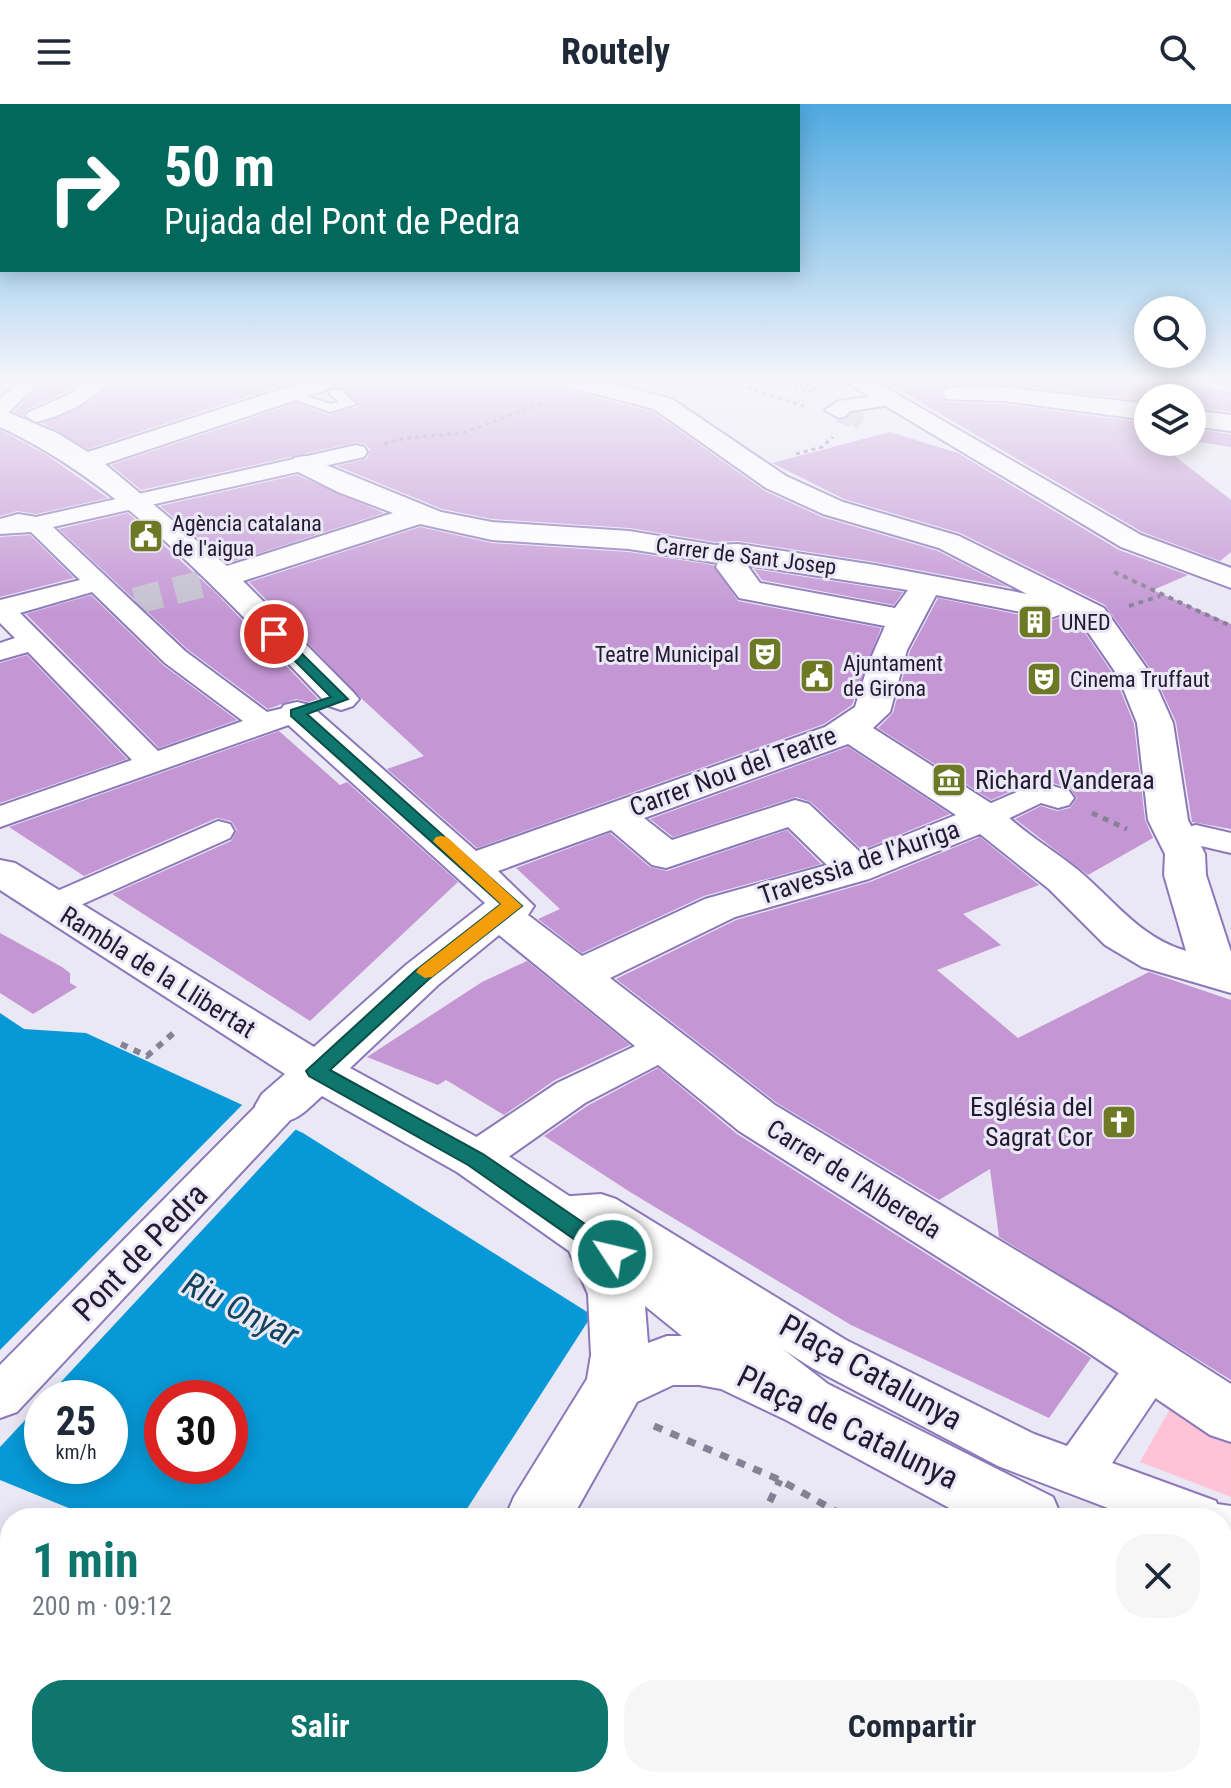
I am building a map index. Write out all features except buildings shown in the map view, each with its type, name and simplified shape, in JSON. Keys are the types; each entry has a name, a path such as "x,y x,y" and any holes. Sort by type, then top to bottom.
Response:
{"street":[{"path":"0,817 341,699 131,501 76,457"},
{"path":"85,462 100,457"},
{"path":"0,527 11,523 22,527 341,457"},
{"path":"738,457 776,482 833,508 949,542 1104,613 1155,723 1183,836 1185,875 1195,911 1224,976"},
{"path":"986,457 1131,541 1231,579"},
{"name":"Carrer de Sant Josep","path":"309,466 402,507 492,531 629,540 715,554 738,553 1104,613"},
{"path":"216,580 402,507"},
{"path":"0,515 36,524 96,583 128,603 175,657 257,718 283,718 470,867 513,906 499,913 422,975 280,1106"},
{"name":"Carrer Nou del Teatre","path":"470,867 838,735 872,712 888,652 911,607 750,591 731,567 738,553"},
{"path":"96,583 0,609 153,764"},
{"path":"0,652 31,642"},
{"path":"849,728 986,817 1002,834 1064,880 1120,935 1158,957 1224,976"},
{"name":"Travessia de l'Auriga","path":"577,976 720,908 855,869 986,817 1040,791 1058,798"},
{"path":"616,814 666,856 795,812 855,869"},
{"path":"53,905 218,831"},
{"path":"1183,836 1231,843"},
{"name":"Rambla de la Llibertat","path":"0,872 316,1071"},
{"name":"Carrer de l'Albereda","path":"499,913 769,1126 1231,1416"},
{"path":"475,1159 571,1093 665,1045"},
{"path":"316,1071 475,1159 689,1307 807,1402"},
{"name":"Pont de Pedra","path":"0,1397 280,1106"},
{"name":"Plaça Catalunya","path":"574,1227 601,1211 829,1354 1016,1450 1170,1508"},
{"path":"546,1508 635,1405 620,1355 616,1294 574,1227"},
{"name":"Plaça de Catalunya","path":"635,1405 667,1361 699,1360 731,1367 807,1402 1011,1508"},
{"path":"1088,1455 1152,1364"}],"path":[{"path":"751,466 786,457"},
{"path":"1112,571 1231,626"},
{"path":"1104,613 1159,596 1167,601"},
{"path":"1058,798 1183,836"},
{"path":"121,1044 147,1056 176,1031"},
{"path":"635,1405 830,1508"},
{"path":"767,1508 780,1480"}],"shaded area":[{"path":"1171,1407 1231,1440 1231,1497 1140,1462"}],"water":[{"name":"Riu Onyar","path":"0,1013 24,1029 86,1033 303,1133 592,1315 467,1508 69,1508 0,1480"}],"pier":[{"path":"245,1102 298,1127 63,1380 24,1380 24,1421 0,1447 0,1350"}],"tunnel":[{"path":"135,601 210,582"}],"slow traffic":[{"path":"425,972 499,913 513,906 441,841"}],"place":[{"name":"Agència catalana de l'aigua","path":"146,536"},
{"name":"UNED","path":"1035,622"},
{"name":"Teatre Municipal","path":"765,654"},
{"name":"Ajuntament de Girona","path":"817,676"},
{"name":"Cinema Truffaut","path":"1044,679"},
{"name":"Richard Vanderaa","path":"949,780"},
{"name":"Església del Sagrat Cor","path":"1119,1122"}],"route":[{"path":"274,634 341,699 297,713 513,906 499,913 422,975 316,1071 475,1159 612,1254"}]}
